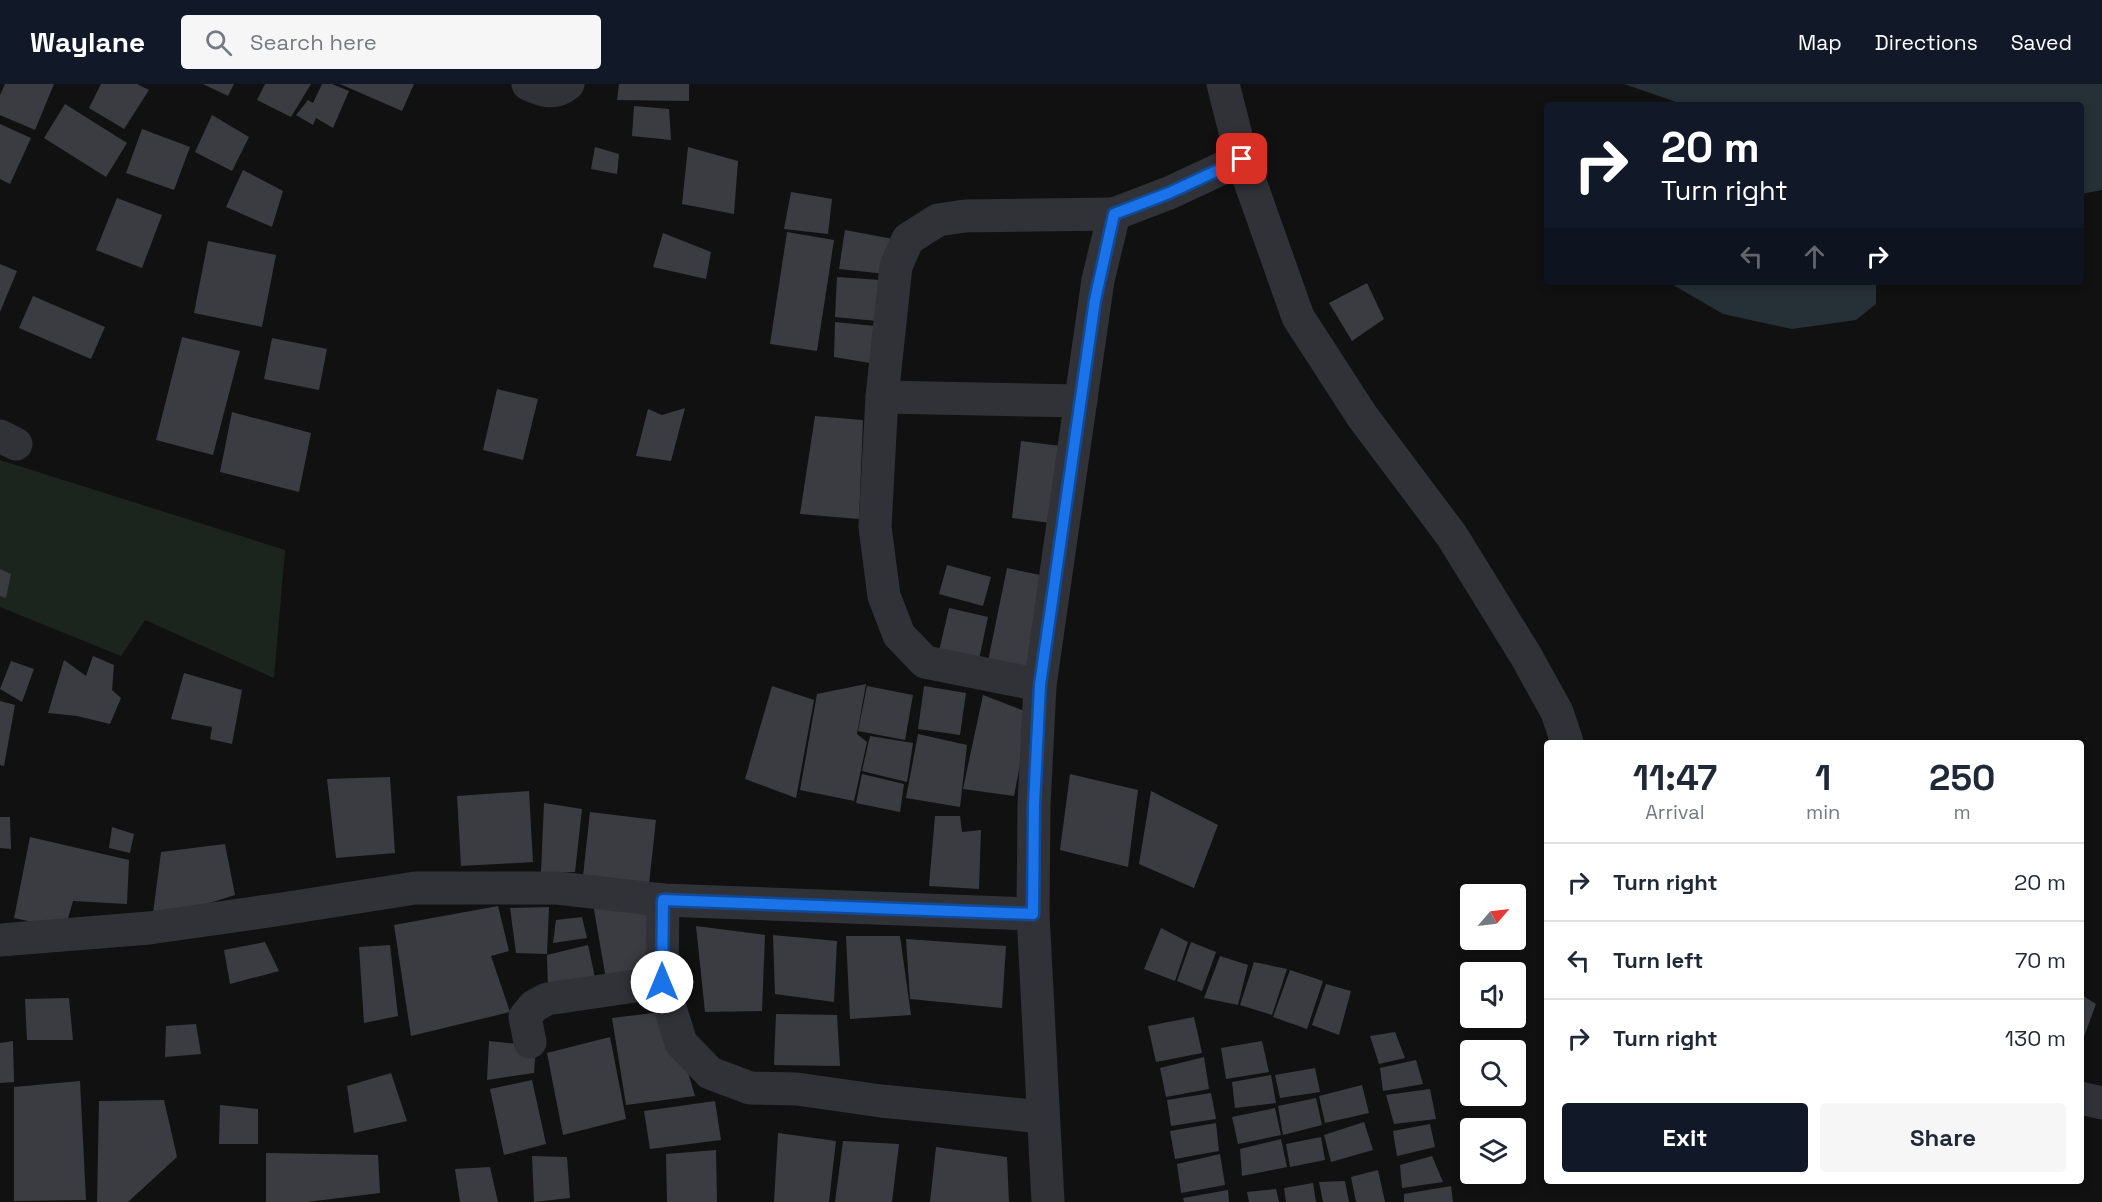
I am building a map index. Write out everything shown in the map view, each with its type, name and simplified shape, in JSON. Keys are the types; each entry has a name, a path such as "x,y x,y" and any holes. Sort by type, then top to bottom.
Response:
{"street":[{"path":"528,84 546,92 568,84"},
{"path":"1223,84 1242,159 1298,317 1362,416 1452,536 1552,702 1566,740"},
{"path":"1040,685 925,662 899,635 884,596 875,527 882,397 896,266 908,239 938,220 965,216 1114,214 1169,193 1242,159"},
{"path":"1048,1202 1033,914 1034,805 1040,685 1098,280 1114,214"},
{"path":"882,397 1081,401"},
{"path":"0,940 149,928 415,888 557,888 663,900 1033,914"},
{"path":"663,900 662,982 681,1043 710,1073 750,1088 797,1089 881,1101 1043,1117"},
{"path":"530,1042 525,1017 534,1006 547,999 662,982"},
{"path":"2084,1099 2102,1103"}],"shaded area":[{"path":"1624,84 2102,84 2102,190 2084,193 2084,102 1676,102"},
{"path":"1673,285 1876,285 1876,304 1856,320 1792,329 1723,314"},
{"path":"0,460 285,550 274,678 145,620 121,656 0,607"}],"building":[{"path":"5,84 54,84 35,130 0,115 0,95"},
{"path":"101,84 137,84 149,90 124,129 89,108"},
{"path":"203,84 234,84 228,96"},
{"path":"265,84 311,84 291,117 257,100"},
{"path":"322,84 332,84 349,91 333,128 316,118 313,125 296,115 308,100 313,103"},
{"path":"340,84 414,84 402,111"},
{"path":"619,84 689,84 689,101 617,100"},
{"path":"65,104 127,143 106,177 44,138"},
{"path":"634,106 669,109 671,140 632,136"},
{"path":"212,115 249,137 232,171 195,152"},
{"path":"0,124 31,138 10,184 0,179"},
{"path":"142,129 190,147 174,190 126,173"},
{"path":"595,147 619,154 617,174 591,169"},
{"path":"688,147 738,161 734,214 682,204"},
{"path":"243,170 283,191 272,227 226,207"},
{"path":"791,192 832,199 828,234 784,229"},
{"path":"117,198 162,215 142,268 96,250"},
{"path":"845,230 893,239 886,274 839,269"},
{"path":"787,232 834,240 817,351 770,344"},
{"path":"663,233 711,252 706,279 653,267"},
{"path":"208,241 276,255 262,327 194,313"},
{"path":"0,264 17,271 0,312"},
{"path":"837,277 880,280 877,321 835,317"},
{"path":"1367,283 1384,319 1352,341 1329,303"},
{"path":"33,296 105,327 91,359 19,328"},
{"path":"835,322 885,327 882,365 834,357"},
{"path":"182,337 240,351 213,455 156,440"},
{"path":"272,338 327,349 319,390 264,379"},
{"path":"497,389 538,399 523,460 483,450"},
{"path":"685,408 671,461 636,456 648,409 662,415"},
{"path":"232,412 311,433 299,492 220,472"},
{"path":"815,416 863,420 859,519 800,514"},
{"path":"1021,441 1068,447 1059,524 1012,518"},
{"path":"947,565 991,577 983,606 939,594"},
{"path":"1007,568 1050,577 1031,671 988,661"},
{"path":"0,569 11,574 6,598 0,596"},
{"path":"949,608 988,617 977,669 937,660"},
{"path":"93,656 114,665 112,690 121,698 110,724 77,716 48,713 64,660 86,676"},
{"path":"11,661 34,669 22,702 0,689"},
{"path":"184,673 242,690 232,744 210,739 212,727 171,719"},
{"path":"866,684 857,734 867,742 854,801 800,790 817,694"},
{"path":"772,686 814,700 796,798 745,779"},
{"path":"867,686 913,695 905,740 858,731"},
{"path":"924,686 966,693 960,735 918,729"},
{"path":"983,695 1030,713 1014,796 963,789"},
{"path":"0,701 15,705 4,766 0,765"},
{"path":"918,734 967,745 960,807 906,798"},
{"path":"870,736 913,743 907,782 862,771"},
{"path":"862,774 904,784 900,812 856,803"},
{"path":"1070,774 1138,790 1128,867 1060,850"},
{"path":"390,777 395,853 336,858 327,779"},
{"path":"529,791 533,862 461,866 457,796"},
{"path":"1151,791 1218,825 1194,888 1139,864"},
{"path":"544,803 582,809 575,872 541,872"},
{"path":"590,812 656,820 648,893 582,885"},
{"path":"935,816 960,816 962,832 981,830 979,889 929,886"},
{"path":"0,817 10,817 11,849 0,848"},
{"path":"112,827 134,834 130,853 109,848"},
{"path":"30,837 129,860 127,904 73,901 65,929 14,918"},
{"path":"225,844 235,895 152,921 161,852"},
{"path":"592,898 649,900 662,970 607,985"},
{"path":"498,906 509,951 491,956 510,1012 411,1036 394,925"},
{"path":"549,907 547,954 516,953 510,908"},
{"path":"582,917 587,938 553,943 556,920"},
{"path":"696,926 765,935 762,1011 705,1012"},
{"path":"1161,928 1188,942 1175,981 1144,969"},
{"path":"773,935 837,941 834,1002 775,994"},
{"path":"846,936 900,936 911,1015 850,1019"},
{"path":"906,939 1006,946 1002,1008 910,999"},
{"path":"265,942 279,971 230,984 224,950"},
{"path":"1191,942 1216,952 1202,991 1177,981"},
{"path":"390,945 398,1016 364,1023 359,947"},
{"path":"588,945 596,982 548,992 547,955"},
{"path":"1220,956 1248,965 1238,1005 1204,998"},
{"path":"1254,962 1287,969 1272,1015 1240,1005"},
{"path":"1290,970 1323,981 1307,1029 1273,1017"},
{"path":"1326,984 1351,991 1339,1035 1312,1025"},
{"path":"2084,996 2096,1004 2084,1037"},
{"path":"69,998 73,1040 27,1040 25,999"},
{"path":"670,1011 695,1096 626,1105 612,1018"},
{"path":"776,1014 837,1015 840,1066 774,1065"},
{"path":"1194,1017 1202,1053 1156,1062 1148,1026"},
{"path":"196,1024 201,1054 165,1057 166,1026"},
{"path":"1395,1032 1405,1058 1379,1064 1370,1036"},
{"path":"610,1037 626,1119 563,1135 547,1053"},
{"path":"13,1041 14,1082 0,1083 0,1043"},
{"path":"489,1041 536,1046 534,1073 487,1080"},
{"path":"1262,1041 1269,1072 1226,1079 1221,1048"},
{"path":"1204,1057 1209,1089 1166,1097 1160,1068"},
{"path":"1416,1060 1423,1084 1383,1091 1380,1068"},
{"path":"1315,1068 1320,1092 1280,1098 1275,1075"},
{"path":"391,1073 407,1121 354,1133 347,1086"},
{"path":"1271,1075 1276,1103 1235,1108 1232,1082"},
{"path":"532,1080 546,1144 504,1155 490,1089"},
{"path":"80,1081 86,1200 14,1201 14,1087"},
{"path":"1362,1085 1369,1113 1325,1123 1319,1096"},
{"path":"1430,1089 1436,1119 1394,1124 1386,1095"},
{"path":"1211,1093 1216,1119 1171,1126 1167,1100"},
{"path":"1316,1098 1322,1125 1283,1135 1278,1106"},
{"path":"164,1100 177,1157 128,1202 97,1202 99,1101"},
{"path":"715,1101 721,1140 650,1149 644,1111"},
{"path":"220,1105 258,1109 258,1144 219,1144"},
{"path":"1275,1108 1281,1135 1238,1144 1232,1117"},
{"path":"1364,1122 1373,1150 1331,1162 1324,1135"},
{"path":"1216,1123 1219,1151 1175,1159 1170,1131"},
{"path":"1430,1124 1435,1147 1397,1156 1393,1131"},
{"path":"778,1133 836,1141 829,1202 774,1202"},
{"path":"1321,1137 1325,1160 1290,1167 1286,1144"},
{"path":"1281,1139 1287,1167 1242,1176 1240,1149"},
{"path":"843,1141 899,1144 892,1202 835,1202"},
{"path":"936,1147 1007,1157 1009,1202 930,1202"},
{"path":"716,1150 717,1202 667,1202 666,1154"},
{"path":"266,1153 378,1155 380,1193 307,1202 266,1202"},
{"path":"1220,1154 1225,1185 1181,1193 1177,1164"},
{"path":"532,1156 567,1157 570,1198 534,1202"},
{"path":"1432,1156 1443,1182 1402,1188 1400,1165"},
{"path":"490,1167 498,1202 460,1202 455,1169"},
{"path":"1378,1170 1385,1202 1356,1202 1351,1177"},
{"path":"1345,1181 1349,1202 1323,1202 1319,1182"},
{"path":"1313,1183 1316,1202 1286,1202 1284,1188"},
{"path":"1451,1186 1453,1202 1404,1202 1404,1194"},
{"path":"1276,1189 1279,1202 1249,1202 1247,1192"},
{"path":"1228,1190 1229,1202 1184,1202 1183,1198"}],"route":[{"path":"662,982 663,900 1033,914 1034,805 1040,685 1098,280 1114,214 1169,193 1242,159"}]}
